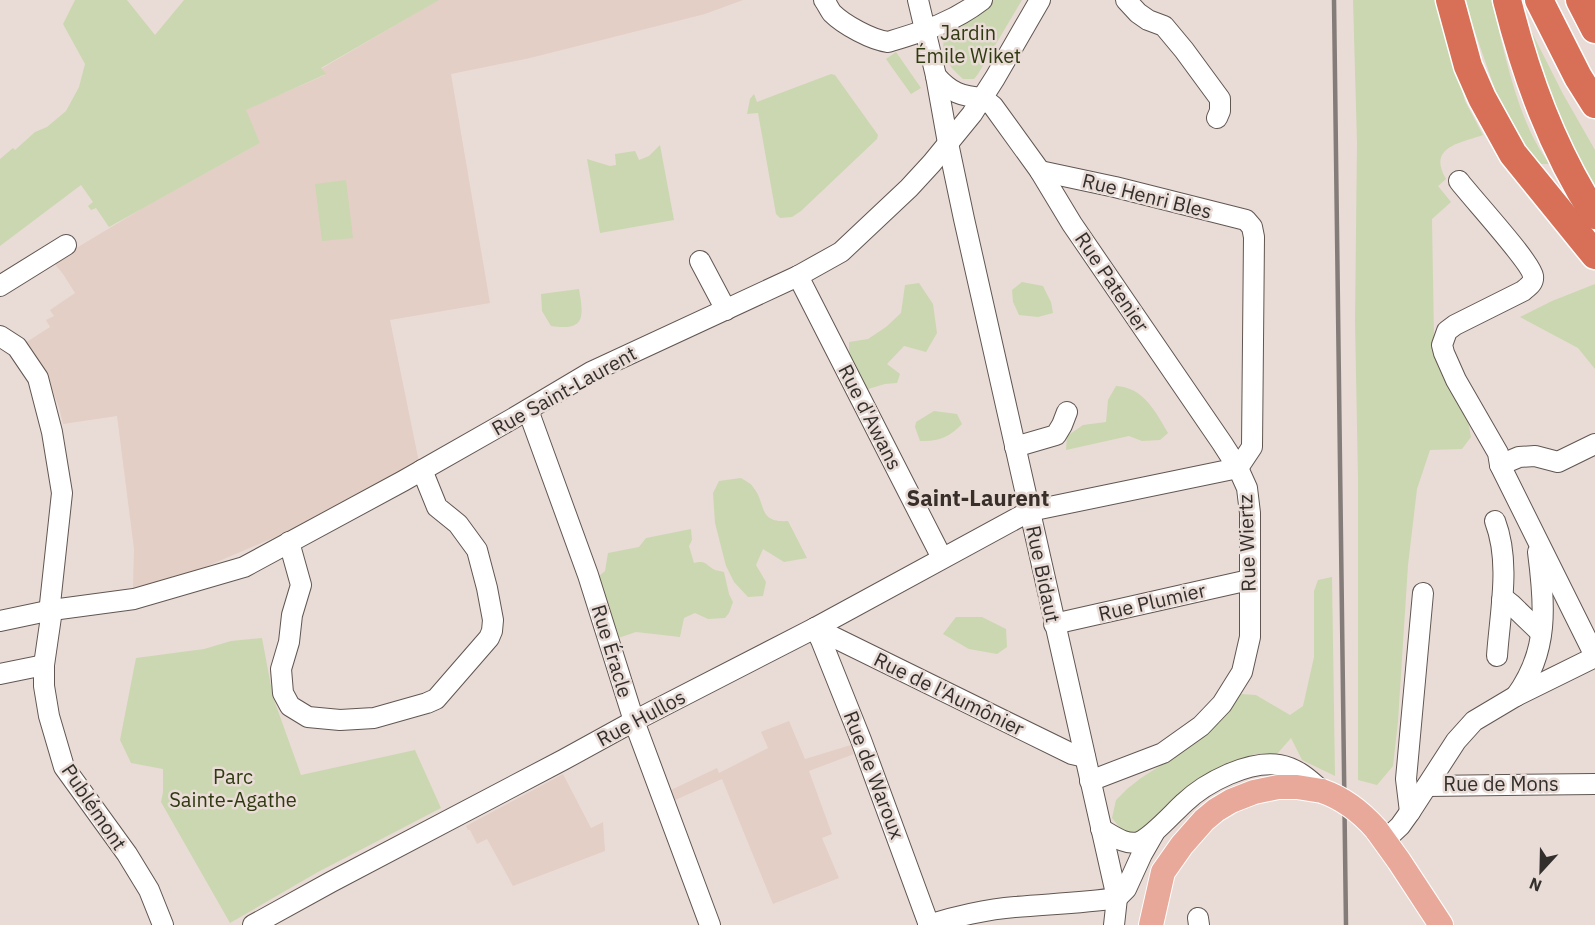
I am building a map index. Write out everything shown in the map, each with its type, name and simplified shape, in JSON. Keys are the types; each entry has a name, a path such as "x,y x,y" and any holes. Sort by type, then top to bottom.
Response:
{"highway":[{"path":"1450,0 1468,66 1482,98 1513,154 1595,255"},
{"path":"1507,0 1520,50 1543,114 1580,192 1595,215"},
{"path":"1539,0 1578,77 1595,104"},
{"path":"1580,0 1595,28"}],"main road":[{"path":"1151,925 1163,872 1204,820 1231,801 1254,792 1278,787 1297,787 1322,791 1358,810 1381,835 1441,925"},
{"path":"1167,925 1169,891 1182,845"}],"street":[{"path":"824,0 831,12 844,22 881,41 888,42 945,24 982,0"},
{"name":"Rue Bidaut","path":"918,0 1054,624 1117,898"},
{"name":"Rue Saint-Laurent","path":"0,621 52,610 134,599 244,567 422,470 591,372 798,276 841,252 909,188 948,143 983,98 1040,0"},
{"path":"1126,0 1148,20 1164,26 1184,50 1220,99 1220,111 1217,118"},
{"path":"936,76 954,92 983,98"},
{"name":"Rue Patenier","path":"983,98 993,106 1040,171 1072,224 1238,468"},
{"name":"Rue Henri Bles","path":"1040,171 1246,220 1252,227"},
{"name":"Rue de Mons","path":"1427,786 1456,741 1467,728 1486,713 1595,656 1500,465 1500,459 1490,437 1449,366 1444,353 1442,345 1446,331 1523,291 1531,285 1533,277 1530,268 1459,182"},
{"name":"Rue Wiertz","path":"1090,781 1163,753 1201,726 1221,704 1242,672 1250,637 1250,513 1247,488 1238,468 1252,447 1254,249 1252,227"},
{"path":"0,286 66,246"},
{"path":"700,261 726,310"},
{"name":"Rue d'Awans","path":"798,276 942,558"},
{"name":"Publémont","path":"0,326 38,378 52,432 62,493 50,604 52,610 44,665 44,686 49,716 64,767 127,854 148,890 163,925"},
{"path":"0,336 17,347"},
{"name":"Rue Éracle","path":"528,410 588,575 634,721 710,925"},
{"path":"1015,447 1056,435 1067,412"},
{"path":"1500,465 1519,457 1535,456 1558,462 1595,444"},
{"name":"Rue Hullos","path":"253,925 634,721 815,628 1030,511 1238,468"},
{"path":"290,542 301,585 292,615 290,642 281,669 283,693 290,706 308,717 340,720 374,718 436,699 489,638 493,620 477,550 458,524 437,507 422,470"},
{"path":"1495,521 1502,546 1503,582 1497,656"},
{"name":"Rue de Mons","path":"1516,696 1534,665 1542,632 1542,595 1536,538"},
{"name":"Rue Plumier","path":"1054,624 1249,580"},
{"path":"1410,812 1406,779 1423,593"},
{"path":"1502,600 1506,600 1542,632 1551,627 1572,624 1582,629"},
{"name":"Rue de l'Aumônier","path":"815,628 1072,754 1085,757"},
{"name":"Rue de Waroux","path":"815,628 861,740 929,925"},
{"path":"0,674 44,665"},
{"path":"1101,829 1115,838 1131,843 1140,842 1209,783 1233,772 1256,766 1280,765 1288,768 1303,774 1322,791"},
{"name":"Rue de Mons","path":"1427,786 1595,784"},
{"path":"1381,835 1400,826 1427,786"},
{"path":"929,925 943,920 1012,907 1117,898 1126,889 1156,830"},
{"path":"1114,925 1117,898"}],"shaded area":[{"path":"438,0 743,0 705,14 530,58 451,74 490,303 390,320 419,462 345,504 280,535 189,574 133,588 134,549 117,416 63,424 59,407 41,363 25,343 50,327 46,320 54,316 50,310 75,293 53,262 143,208 260,143 245,110 325,75 321,69"},
{"path":"789,721 805,759 851,745 854,754 809,771 832,834 822,838 839,878 773,904 722,779 673,801 669,791 717,768 719,773 768,748 761,732"},
{"path":"563,774 591,828 603,822 605,851 513,886 487,839 477,844 466,826"}],"green space":[{"path":"75,0 127,0 155,35 184,0 439,0 321,68 326,74 246,110 260,143 109,227 96,208 91,210 88,206 93,202 81,185 0,246 0,159 66,111 79,87 85,64 63,24"},
{"name":"Jardin Émile Wiket","path":"990,0 1022,0 978,74 974,79 963,79 949,64 944,53 947,34 962,18"},
{"path":"1353,0 1436,0 1465,101 1483,135 1449,148 1443,153 1441,160 1441,168 1446,179 1438,186 1451,202 1432,219 1434,338 1436,348 1467,415 1471,437 1462,449 1430,450 1417,489 1408,565 1393,766 1377,785 1358,780 1358,480 1355,321 1357,143"},
{"path":"1464,0 1491,0 1513,86 1529,128 1550,164 1532,164 1504,116"},
{"path":"1525,19 1563,94 1595,150 1595,202 1555,120"},
{"path":"896,52 921,88 911,94 886,59"},
{"path":"831,74 835,75 878,135 877,139 801,211 792,217 780,218 776,214 758,113 747,114 750,99 754,94 757,102"},
{"path":"660,145 674,220 600,233 587,159 610,166 616,165 615,154 635,151 639,160 649,156"},
{"path":"346,180 353,238 322,241 315,184"},
{"path":"1022,282 1043,286 1051,302 1053,313 1038,317 1019,315 1013,302 1012,290"},
{"path":"919,283 933,304 937,333 926,352 904,346 887,364 900,374 897,383 868,389 849,361 849,342 868,339 886,327 901,313 905,285"},
{"path":"1595,284 1595,369 1578,348 1520,317"},
{"path":"579,289 582,308 580,320 570,326 551,326 542,311 541,294"},
{"path":"1116,386 1134,391 1148,402 1168,433 1160,440 1142,441 1129,436 1066,450 1067,436 1083,425 1106,422 1108,400"},
{"path":"934,411 957,414 962,424 943,438 920,441 915,427 916,422"},
{"path":"741,478 749,483 757,493 767,516 778,521 788,521 807,558 784,562 763,549 756,565 766,582 763,596 748,597 734,582 726,566 715,523 713,493 719,481"},
{"path":"691,529 692,540 689,546 694,563 704,563 715,570 724,572 733,602 729,613 725,618 708,619 695,613 684,618 680,637 636,632 618,638 598,577 605,571 608,553 639,547 646,538"},
{"path":"1332,577 1335,776 1302,760 1291,738 1277,754 1255,754 1219,771 1146,830 1130,833 1123,830 1112,818 1116,800 1141,778 1188,748 1216,723 1241,694 1256,695 1290,715 1303,706 1314,657 1314,591 1318,580"},
{"path":"956,617 982,617 1006,629 1007,647 997,654 969,649 943,634"},
{"name":"Parc Sainte-Agathe","path":"262,638 273,697 301,775 415,750 441,808 318,872 230,923 161,802 163,769 131,763 120,740 136,658 204,649 231,641"}],"railway":[{"path":"1334,0 1346,925"}],"district":[{"name":"Saint-Laurent","path":"978,498"}]}
